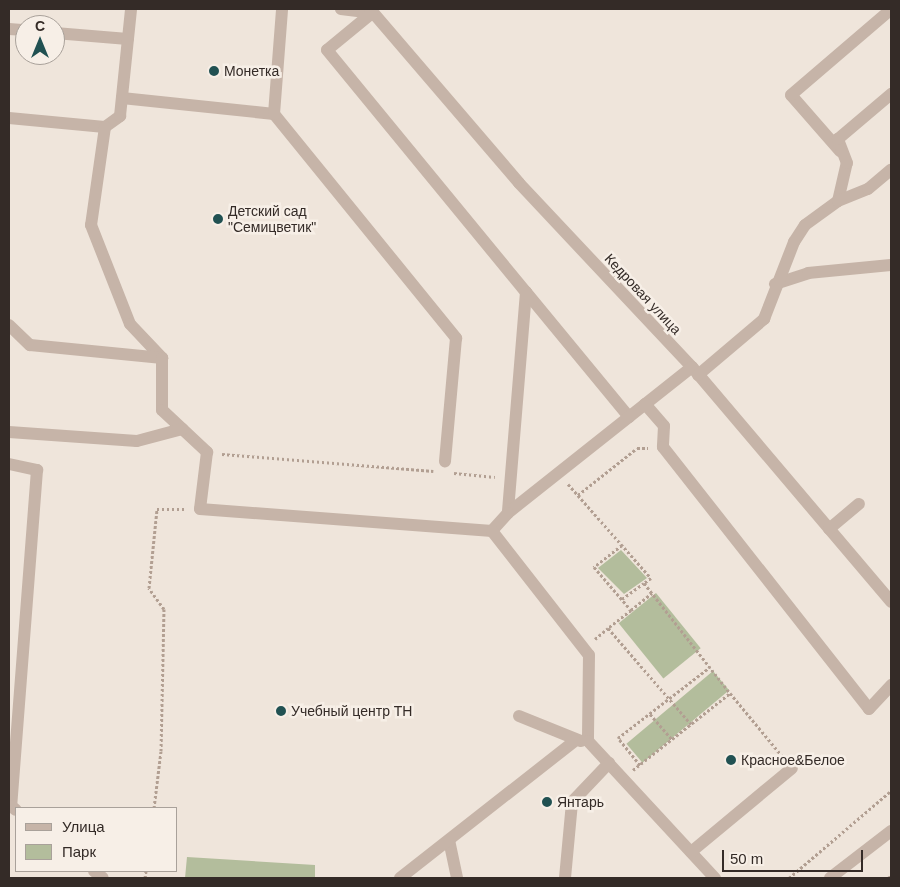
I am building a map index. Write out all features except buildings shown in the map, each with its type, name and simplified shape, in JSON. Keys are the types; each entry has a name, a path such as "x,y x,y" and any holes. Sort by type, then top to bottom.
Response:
{"street":[{"path":"9,118 105,127 120,116 131,9"},
{"path":"282,9 274,114 456,338 444,467"},
{"path":"341,9 371,11"},
{"path":"371,11 327,50 629,417"},
{"name":"Кедровая улица","path":"371,11 519,182 695,371 891,602"},
{"path":"838,201 848,163 840,151 791,95 888,12"},
{"path":"65,34 128,39"},
{"path":"840,151 838,138 891,94"},
{"path":"122,98 274,114"},
{"path":"105,127 91,225 130,324 162,358 162,410 207,452 200,509 492,531 589,655 588,741 716,878"},
{"path":"492,531 508,513 645,404 695,371 764,319 776,284 794,242 805,225 838,201 868,189 891,170"},
{"path":"776,284 808,273 891,265"},
{"path":"508,513 526,292"},
{"path":"9,325 30,345 162,358"},
{"path":"645,404 664,426 663,447 869,708 891,685"},
{"path":"9,432 137,441 182,429"},
{"path":"9,464 37,470 11,806 15,809"},
{"path":"830,530 859,504"},
{"path":"519,716 574,741 588,741"},
{"path":"400,878 574,741"},
{"path":"565,878 572,802 609,763"},
{"path":"691,852 792,768"},
{"path":"830,878 891,831"},
{"path":"449,840 457,878"}],"path":[{"path":"578,495 637,448 663,447"},
{"path":"207,452 444,467"},
{"path":"452,473 511,478"},
{"path":"558,473 651,578 622,599"},
{"path":"154,807 161,751 164,609 149,588 157,509 200,509"},
{"path":"622,545 594,567 631,610"},
{"path":"644,583 730,694 792,768"},
{"path":"652,593 608,628 691,724"},
{"path":"640,765 618,738 710,667"},
{"path":"623,779 730,694"},
{"path":"650,714 672,739"},
{"path":"789,878 891,791"}],"green space":[{"path":"621,550 647,578 624,594 598,568"},
{"path":"656,593 701,648 663,678 619,623"},
{"path":"713,671 729,690 643,763 626,744"},
{"path":"187,857 315,865 315,878 185,878"}],"place":[{"name":"Монетка","path":"214,71"},
{"name":"Детский сад \"Семицветик\"","path":"218,219"},
{"name":"Учебный центр ТН","path":"281,711"},
{"name":"Красное&Белое","path":"731,760"},
{"name":"Янтарь","path":"547,802"}]}
